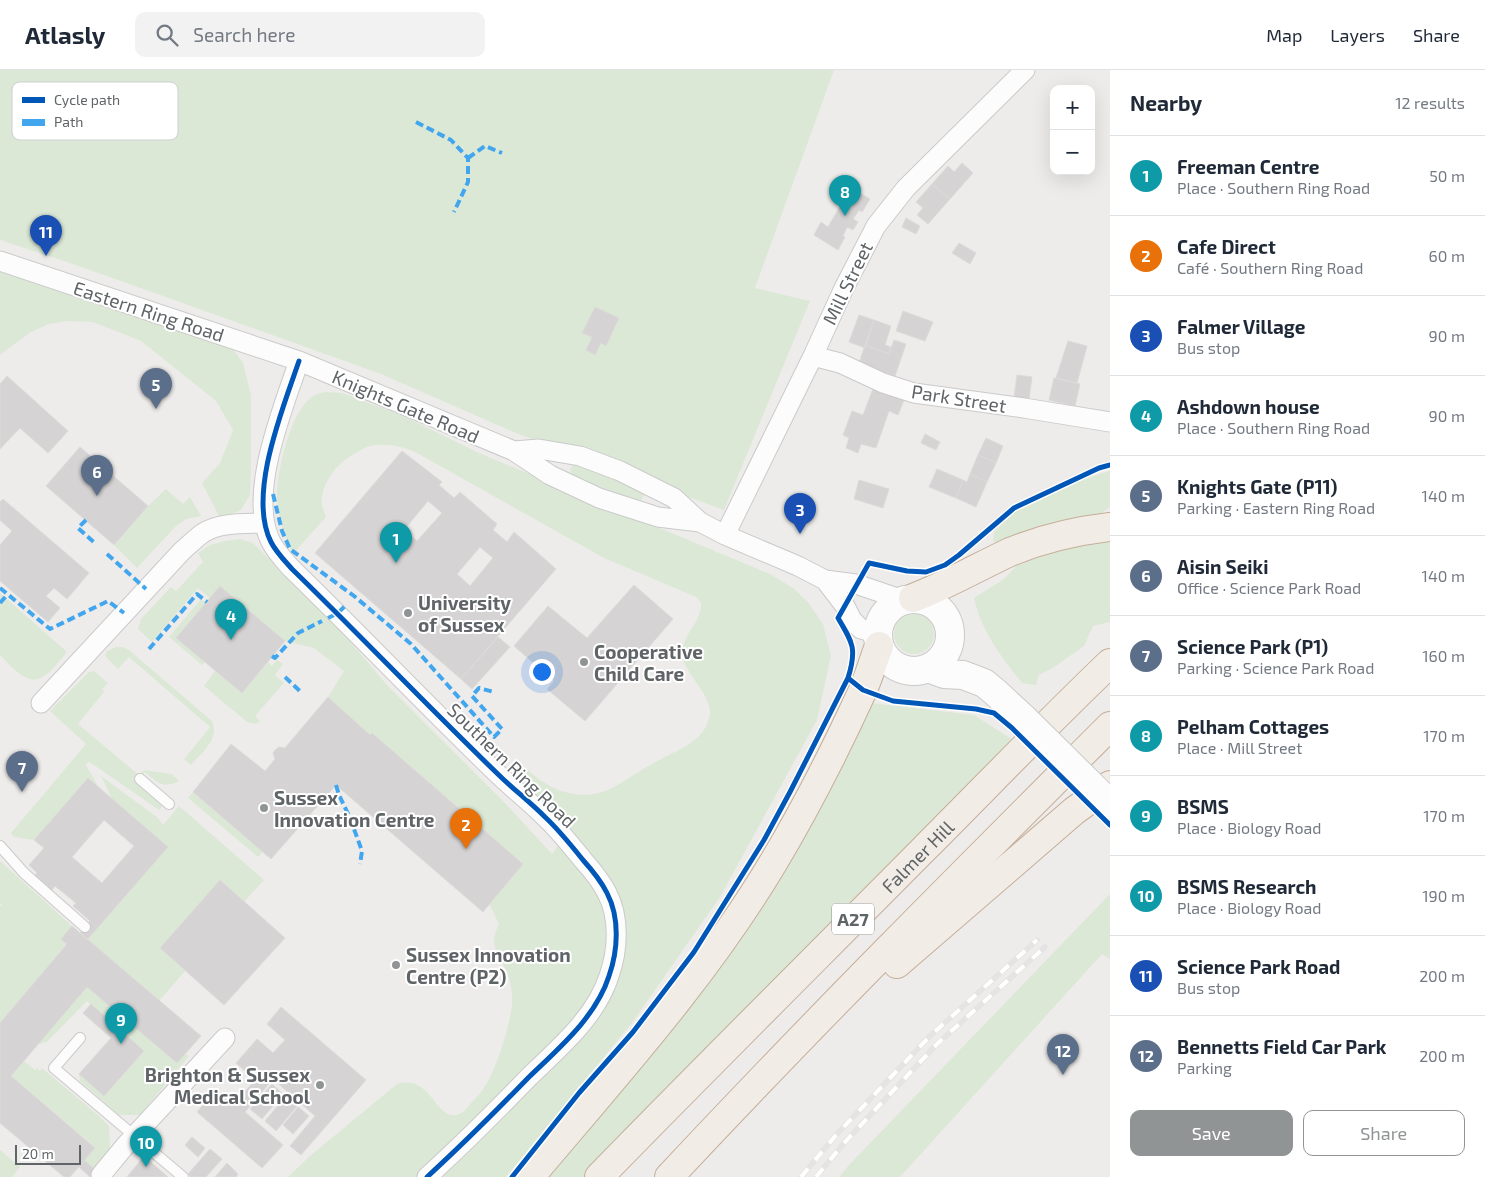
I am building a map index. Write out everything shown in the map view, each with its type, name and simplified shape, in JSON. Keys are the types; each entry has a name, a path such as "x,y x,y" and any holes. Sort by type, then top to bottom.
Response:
{"highway":[{"path":"908,599 949,583 1010,552 1032,544 1110,526"},
{"path":"530,1177 660,1022 701,969 756,890 824,771 863,690 878,640"},
{"name":"Falmer Hill","path":"599,1177 839,932 1110,663"},
{"name":"A27","path":"670,1177 754,1087 1110,726"},
{"name":"A27","path":"754,1087 1068,817 1110,785"}],"main road":[{"path":"950,632 950,644 945,654 938,662 928,668 917,671 904,670 894,665 885,657 878,640 879,622 892,605 908,599 924,600 935,604 947,620 954,644 961,658 984,683 1023,718 1110,804"},
{"path":"928,668 944,674 963,675 984,683"}],"street":[{"name":"Mill Street","path":"725,535 860,256 885,213 906,188 1025,70"},
{"name":"Eastern Ring Road","path":"0,261 299,361"},
{"name":"Park Street","path":"813,356 840,363 883,383 914,393 1110,422"},
{"name":"Knights Gate Road","path":"299,361 514,450 550,475 599,498 658,516 700,522"},
{"name":"Southern Ring Road","path":"299,361 278,421 269,456 263,496 264,523 277,553 503,779 568,841 608,894 616,925 614,960 609,977 595,1004 566,1040 427,1177"},
{"name":"Knights Gate Road","path":"514,450 539,449 580,456 620,471 674,498 700,522 725,535 798,566 824,580 856,584 908,599"},
{"path":"41,703 193,541 203,533 214,528 230,524 264,523"},
{"name":"Knights Gate Road","path":"824,580 845,606 852,620 861,629 878,640"},
{"path":"101,1175 224,1038"}],"lane":[{"path":"140,779 169,804"},
{"path":"0,846 24,873 85,927"},
{"path":"80,1038 54,1068 184,1177"}],"green space":[{"path":"0,70 834,70 755,288 810,301 724,510 516,433 381,374 76,265 0,240"},
{"path":"0,271 110,309 231,346 243,363 251,395 250,495 241,510 220,518 202,483 220,463 233,430 216,401 141,341 93,322 67,321 49,324 31,332 0,355"},
{"path":"326,392 342,393 401,415 479,453 770,574 793,588 808,602 823,624 831,656 817,720 720,897 634,1020 506,1177 288,1177 310,1156 397,1084 408,1083 418,1085 443,1110 449,1114 456,1115 465,1110 482,1091 491,1076 500,1054 512,1007 509,977 495,947 494,938 499,924 489,904 523,864 372,733 370,735 328,697 344,671 314,648 285,641 220,586 210,598 198,588 152,642 138,629 141,619 171,587 176,591 203,562 198,553 210,545 225,541 240,539 253,543 321,607 386,684 505,803 552,854 559,844 515,779 525,767 544,783 566,792 590,794 602,792 682,748 700,735 709,718 709,706 703,692 689,672 683,659 682,651 687,637 698,618 701,603 696,597 604,558 415,452 393,446 376,445 366,447 349,457 336,468 327,482 322,498 322,506 326,517 293,555 284,534 278,512 277,496 283,456 292,426 299,412 306,402 315,395"},
{"path":"579,461 644,491 644,496 640,501 633,503 575,479 570,469"},
{"path":"1110,471 1110,507 1100,514 1053,524 1001,545 993,541 994,532 1015,511 1046,495 1087,478"},
{"path":"166,489 183,504 190,497 201,516 186,519 175,527 137,568 114,545 148,506"},
{"path":"1110,539 1110,622 1093,626 1084,646 1053,668 1039,675 1036,685 1022,683 987,633 977,611 974,598 1004,579 1016,566 1046,553 1081,543"},
{"path":"0,593 67,652 50,672 39,679 33,680 23,676 0,655"},
{"path":"201,599 206,603 176,638 205,662 202,665 169,637"},
{"path":"910,614 918,614 925,617 931,623 934,634 931,645 925,651 918,654 910,654 903,651 897,645 894,638 894,630 897,623 903,617"},
{"path":"116,647 129,650 212,721 214,734 212,739 191,765 184,759 210,727 129,657 118,669 105,656 107,651"},
{"path":"277,660 283,664 275,675 284,683 255,716 260,721 257,723 247,722 204,686 215,671 242,693 268,662 272,666"},
{"path":"94,671 108,683 102,689 104,692 78,724 139,775 144,770 172,774 179,781 169,785 161,784 145,772 136,782 162,806 159,810 88,762 86,765 98,786 88,778 34,840 14,837 11,833 86,744 50,711 89,672"},
{"path":"870,703 974,715 1018,743 811,946 585,1177 547,1177"},
{"path":"101,776 157,817 163,825 179,806 264,880 244,902 220,880 160,948 185,971 159,1001 87,940 168,847 112,799"},
{"path":"193,792 263,852 258,857 188,798"},
{"path":"0,861 72,926 61,939 67,944 0,1023 0,906 2,905 0,903"},
{"path":"1110,894 1110,959 1102,954 900,1177 839,1177 849,1165"},
{"path":"87,987 177,1063 185,1054 189,1056 140,1115 119,1115 80,1081 79,1074 104,1096 144,1051 87,1001 47,1042 38,1044"},
{"path":"24,1061 35,1070 37,1068 40,1071 42,1068 109,1126 110,1150 94,1169 84,1160 95,1147 11,1076"},
{"path":"0,1150 20,1167 12,1177 0,1177"}],"building":[{"path":"962,163 973,173 950,199 932,184 948,166 954,172"},
{"path":"844,184 870,199 862,212 859,210 853,219 858,222 853,230 847,227 843,236 845,237 838,250 814,235 821,222 828,227 843,201 837,197"},
{"path":"932,184 950,199 928,224 917,215 923,208 916,202"},
{"path":"906,218 920,226 916,234 902,227"},
{"path":"959,243 976,253 970,264 952,253"},
{"path":"595,307 619,318 606,346 601,343 595,355 586,350 592,337 582,333"},
{"path":"903,311 933,322 925,341 896,331"},
{"path":"859,315 874,320 865,348 849,342"},
{"path":"874,320 891,326 885,345 891,347 889,354 865,345"},
{"path":"894,340 906,344 895,376 859,363 865,345 889,354"},
{"path":"1068,341 1087,346 1077,383 1056,378"},
{"path":"1017,375 1032,377 1029,399 1014,397"},
{"path":"7,376 68,431 48,453 20,428 0,449 0,384"},
{"path":"1054,378 1080,384 1075,406 1049,400"},
{"path":"873,389 904,400 898,415 889,411 876,448 861,444 858,453 846,448 849,438 843,435 852,411 863,415"},
{"path":"925,434 940,442 936,450 921,443"},
{"path":"986,438 1003,446 996,463 978,455"},
{"path":"80,447 148,506 114,545 46,486"},
{"path":"402,451 442,482 439,485 454,498 460,492 497,524 493,530 507,542 514,532 556,569 461,679 315,553","holes":["428,501 442,513 417,541 404,530","480,547 493,558 470,586 457,574"]},
{"path":"978,455 996,463 987,482 970,474"},
{"path":"937,469 963,480 956,498 929,487"},
{"path":"970,474 987,482 976,507 956,498 963,480 967,482"},
{"path":"859,480 889,489 883,508 854,499"},
{"path":"3,499 89,573 67,599 54,588 46,596 60,608 48,622 0,581 0,545 12,531 0,520 0,502"},
{"name":"Cooperative Child Care","path":"634,585 673,619 585,721 547,689 554,681 514,646 548,606 587,638"},
{"path":"220,586 285,641 242,693 176,638"},
{"path":"498,637 510,647 472,689 461,679"},
{"name":"Sussex Innovation Centre","path":"328,697 370,735 372,733 523,864 483,912 336,785 271,859 193,792 231,744 265,771 275,759 273,753 275,750 279,747 285,748"},
{"path":"88,778 168,847 87,940 80,933 90,921 73,906 76,903 55,886 52,890 35,875 37,873 29,865 44,848 34,840","holes":["104,820 134,846 102,883 72,857"]},
{"path":"220,880 285,938 224,1005 160,948"},
{"path":"72,926 201,1036 177,1063 87,987 11,1076 95,1148 70,1177 64,1177 0,1123 0,1023 67,944 61,939"},
{"path":"91,1004 144,1051 104,1096 79,1074 111,1038 83,1013"},
{"name":"Brighton & Sussex Medical School","path":"281,1007 366,1080 301,1155 290,1146 315,1116 273,1079 245,1112 283,1145 262,1168 197,1112 216,1090 233,1105 255,1080 236,1063 257,1039 273,1053 285,1040 267,1024"},
{"path":"272,1084 283,1094 262,1119 250,1109"},
{"path":"286,1096 297,1106 276,1131 265,1121"},
{"path":"298,1107 309,1116 293,1134 283,1125"},
{"path":"192,1137 205,1148 198,1157 185,1145"},
{"path":"210,1149 222,1159 206,1177 191,1177 188,1174"},
{"path":"144,1156 168,1177 127,1177"},
{"path":"84,1160 103,1177 90,1177 79,1167"},
{"path":"227,1163 238,1174 236,1177 215,1177"}],"railway":[{"path":"801,1177 836,1135 930,1036 1037,940"},
{"path":"816,1177 845,1142 937,1044 1045,947"}],"marked path":[{"path":"416,122 451,140 468,158 468,182 454,212"},
{"path":"468,158 485,146 502,153"},
{"path":"273,494 282,531 290,549 354,596 411,644 494,737 502,729 472,696 479,688 494,692"},
{"path":"86,520 78,528 96,544"},
{"path":"107,554 146,589"},
{"path":"0,588 50,629 108,601 124,613"},
{"path":"0,603 8,594"},
{"path":"149,649 197,594 207,602"},
{"path":"328,618 338,613 346,605"},
{"path":"272,656 275,658 298,633 322,621"},
{"path":"285,677 302,693"},
{"path":"336,785 362,851 360,864"}],"cycle path":[{"path":"299,361 284,402 265,476 263,500 265,523 273,546 292,569 450,727 560,832 602,884 611,903 616,923 616,945 609,976 603,991 586,1018 564,1043 427,1177"},
{"path":"512,1177 579,1093 633,1032 694,952 764,840 848,678 853,653 852,646 838,618 869,563 907,571 926,572 945,565 1014,508 1099,468 1110,465"},
{"path":"848,678 863,690 893,701 976,709 994,713 1012,728 1110,825"}],"place":[{"name":"Pelham Cottages","path":"845,216"},
{"name":"Science Park Road","path":"46,256"},
{"name":"Knights Gate (P11)","path":"156,409"},
{"name":"Aisin Seiki","path":"97,496"},
{"name":"Falmer Village","path":"800,534"},
{"name":"Freeman Centre","path":"396,563"},
{"name":"University of Sussex","path":"408,613"},
{"name":"Ashdown house","path":"231,640"},
{"name":"Cooperative Child Care","path":"584,662"},
{"name":"Science Park (P1)","path":"22,792"},
{"name":"Sussex Innovation Centre","path":"264,808"},
{"name":"Cafe Direct","path":"466,849"},
{"name":"Sussex Innovation Centre (P2)","path":"396,965"},
{"name":"BSMS","path":"121,1044"},
{"name":"Bennetts Field Car Park","path":"1063,1075"},
{"name":"Brighton & Sussex Medical School","path":"320,1085"},
{"name":"BSMS Research","path":"146,1167"}]}
